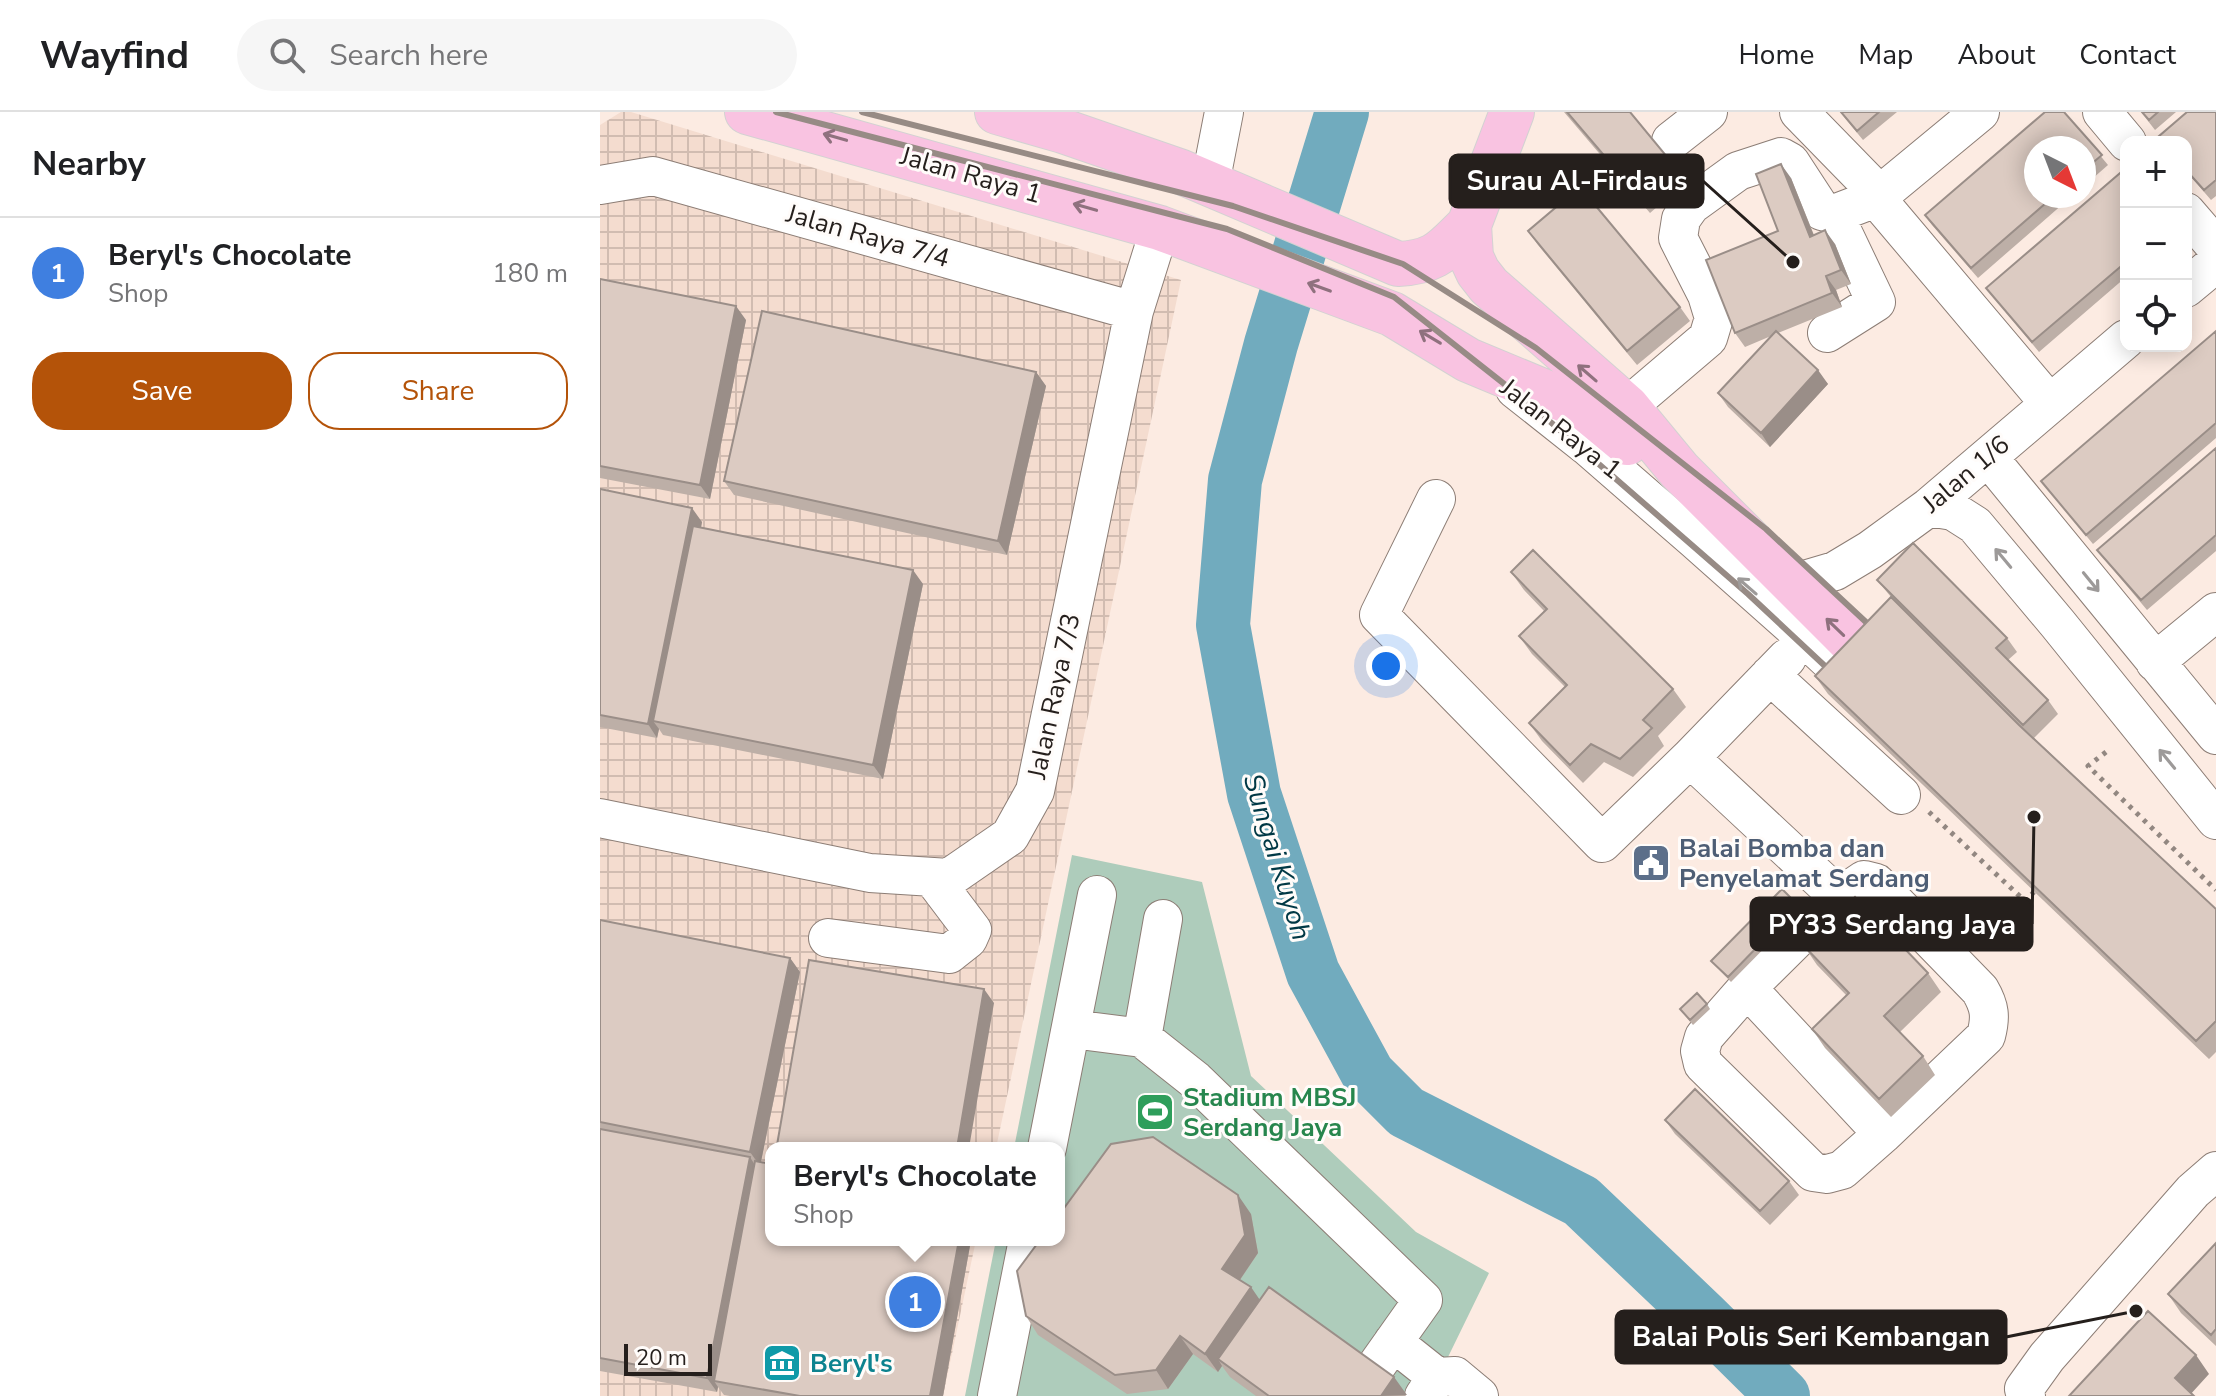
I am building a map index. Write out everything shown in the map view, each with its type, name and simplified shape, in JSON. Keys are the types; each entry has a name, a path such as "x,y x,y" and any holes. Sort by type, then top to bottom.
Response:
{"main road":[{"name":"Jalan Raya 1","path":"747,112 1178,234 1392,314 1468,360"},
{"path":"997,112 1179,171 1398,264 1420,263 1438,255 1469,225 1512,112"},
{"name":"Jalan Raya 1","path":"1469,225 1471,257 1489,286 1627,407 1679,470 1791,584 1905,714"},
{"path":"1468,360 1586,409 1623,442 1679,470"}],"street":[{"path":"1215,185 1224,112"},
{"path":"1671,141 1708,112"},
{"path":"1799,112 1878,196 2050,404"},
{"path":"1627,407 1708,338 1714,318 1707,295 1678,238 1681,219 1691,205 1738,171 1781,157 1790,162 1822,211 1834,214 1878,196 1980,112"},
{"path":"2102,112 2122,136"},
{"name":"Jalan Raya 7/4","path":"600,185 653,176 1134,311"},
{"path":"1827,333 1876,302 1834,214"},
{"path":"2192,219 2216,247"},
{"name":"Jalan Raya 7/3","path":"600,818 870,873 949,878 1010,836 1035,791 1134,311 1178,234"},
{"path":"2192,283 2216,263"},
{"name":"Jalan 1/6","path":"1791,584 1835,571 1929,507 2120,344"},
{"name":"Jalan Raya 1","path":"1468,360 1519,391 1587,446 1805,638 1905,714"},
{"path":"1988,457 2216,735"},
{"path":"1436,499 1379,615 1602,843 1690,758 1805,638"},
{"path":"1929,507 1953,511 1975,525 2216,820"},
{"path":"2155,662 2216,612"},
{"path":"1770,675 1915,804"},
{"path":"1690,758 1839,897"},
{"path":"828,938 949,954 968,939 972,930 932,877"},
{"path":"1864,880 1876,883 1980,990 1991,1018 1986,1036 1883,1134 1842,1170 1827,1174 1813,1172 1703,1064 1700,1051 1704,1037 1747,988 1839,897 1864,880"},
{"path":"1048,1142 1097,895"},
{"path":"1142,1038 1163,919"},
{"path":"1747,988 1883,1134"},
{"path":"1072,1029 1142,1038 1195,1080 1423,1300 1355,1396"},
{"path":"2026,1396 2024,1389 2047,1357 2193,1191 2216,1171"},
{"path":"997,1396 1027,1246"},
{"path":"1393,1342 1431,1386 1455,1376 1479,1396"}],"path":[{"path":"2106,752 2088,766 2216,890"},
{"path":"1915,804 2025,901 2034,892"}],"shaded area":[{"path":"621,112 631,112 1181,280 997,1142 765,1142 765,1246 975,1246 943,1396 600,1396 600,125"}],"green space":[{"name":"Stadium MBSJ Serdang Jaya","path":"1072,855 1202,882 1251,1076 1416,1232 1489,1273 1429,1396 965,1396 995,1246 1065,1246 1065,1142 1015,1142"}],"building":[{"path":"1567,112 1630,112 1673,164 1637,194"},
{"path":"1841,112 1879,112 1857,131"},
{"path":"2045,112 2064,112 2085,136 2024,136 2024,208 2040,208 1971,268 1925,215"},
{"path":"2142,112 2158,112 2149,120"},
{"path":"2187,112 2216,112 2216,180 2204,190 2192,177 2192,136 2159,136"},
{"path":"1781,164 1810,237 1825,230 1841,270 1826,276 1832,293 1735,333 1706,260 1778,231 1756,174"},
{"path":"2120,173 2120,267 2032,342 1986,288 2079,208 2096,208 2096,194"},
{"path":"1580,187 1680,307 1627,351 1528,231"},
{"path":"600,279 736,306 700,485 600,466"},
{"path":"762,311 1036,372 998,541 724,481"},
{"path":"1776,331 1818,370 1761,433 1718,393"},
{"path":"2216,331 2216,423 2086,535 2041,481"},
{"path":"2216,448 2216,535 2141,600 2097,550"},
{"path":"600,489 692,508 648,724 600,715"},
{"path":"693,526 913,570 873,765 653,721"},
{"path":"1913,543 2007,638 1996,648 2048,700 2023,725 1877,580"},
{"path":"1533,550 1673,689 1643,720 1652,728 1620,759 1591,744 1570,765 1529,723 1567,685 1519,636 1547,609 1511,572"},
{"path":"1891,597 2019,725 2216,909 2216,1021 2196,1041 1815,676"},
{"path":"1782,889 1798,905 1728,977 1711,961"},
{"path":"1855,897 1928,973 1884,1016 1923,1056 1879,1099 1812,1029 1849,993 1804,946"},
{"path":"600,920 790,958 750,1152 600,1122"},
{"path":"809,960 984,989 958,1142 778,1142"},
{"path":"1697,993 1707,1004 1690,1020 1680,1009"},
{"path":"1695,1089 1789,1181 1760,1211 1665,1120"},
{"path":"600,1129 750,1157 707,1378 600,1358"},
{"path":"1153,1137 1238,1195 1245,1235 1222,1269 1251,1287 1205,1354 1180,1336 1156,1370 1115,1375 1026,1316 1017,1271 1036,1246 1065,1246 1065,1207 1111,1144"},
{"path":"755,1161 765,1163 765,1246 958,1246 930,1396 800,1396 714,1381"},
{"path":"2216,1243 2216,1329 2211,1335 2168,1294"},
{"path":"1269,1287 1394,1377 1381,1396 1269,1396 1218,1359"},
{"path":"2148,1311 2196,1355 2175,1378 2194,1396 2069,1396"}],"waterway":[{"name":"Sungai Kuyoh","path":"1342,112 1271,344 1235,480 1223,625 1254,794 1313,973 1368,1074 1406,1112 1581,1201 1783,1396"}],"railway":[{"path":"776,112 1227,229 1394,297 1531,405 1748,594 1841,681"},
{"path":"862,112 1233,206 1403,264 1536,348 1766,529 1882,637"}],"place":[{"name":"Surau Al-Firdaus","path":"1793,262"},
{"name":"PY33 Serdang Jaya","path":"2034,817"},
{"name":"Balai Bomba dan Penyelamat Serdang","path":"1651,863"},
{"name":"Stadium MBSJ Serdang Jaya","path":"1155,1112"},
{"name":"Beryl's Chocolate","path":"915,1302"},
{"name":"Balai Polis Seri Kembangan","path":"2136,1311"},
{"name":"Beryl's","path":"782,1363"}]}
